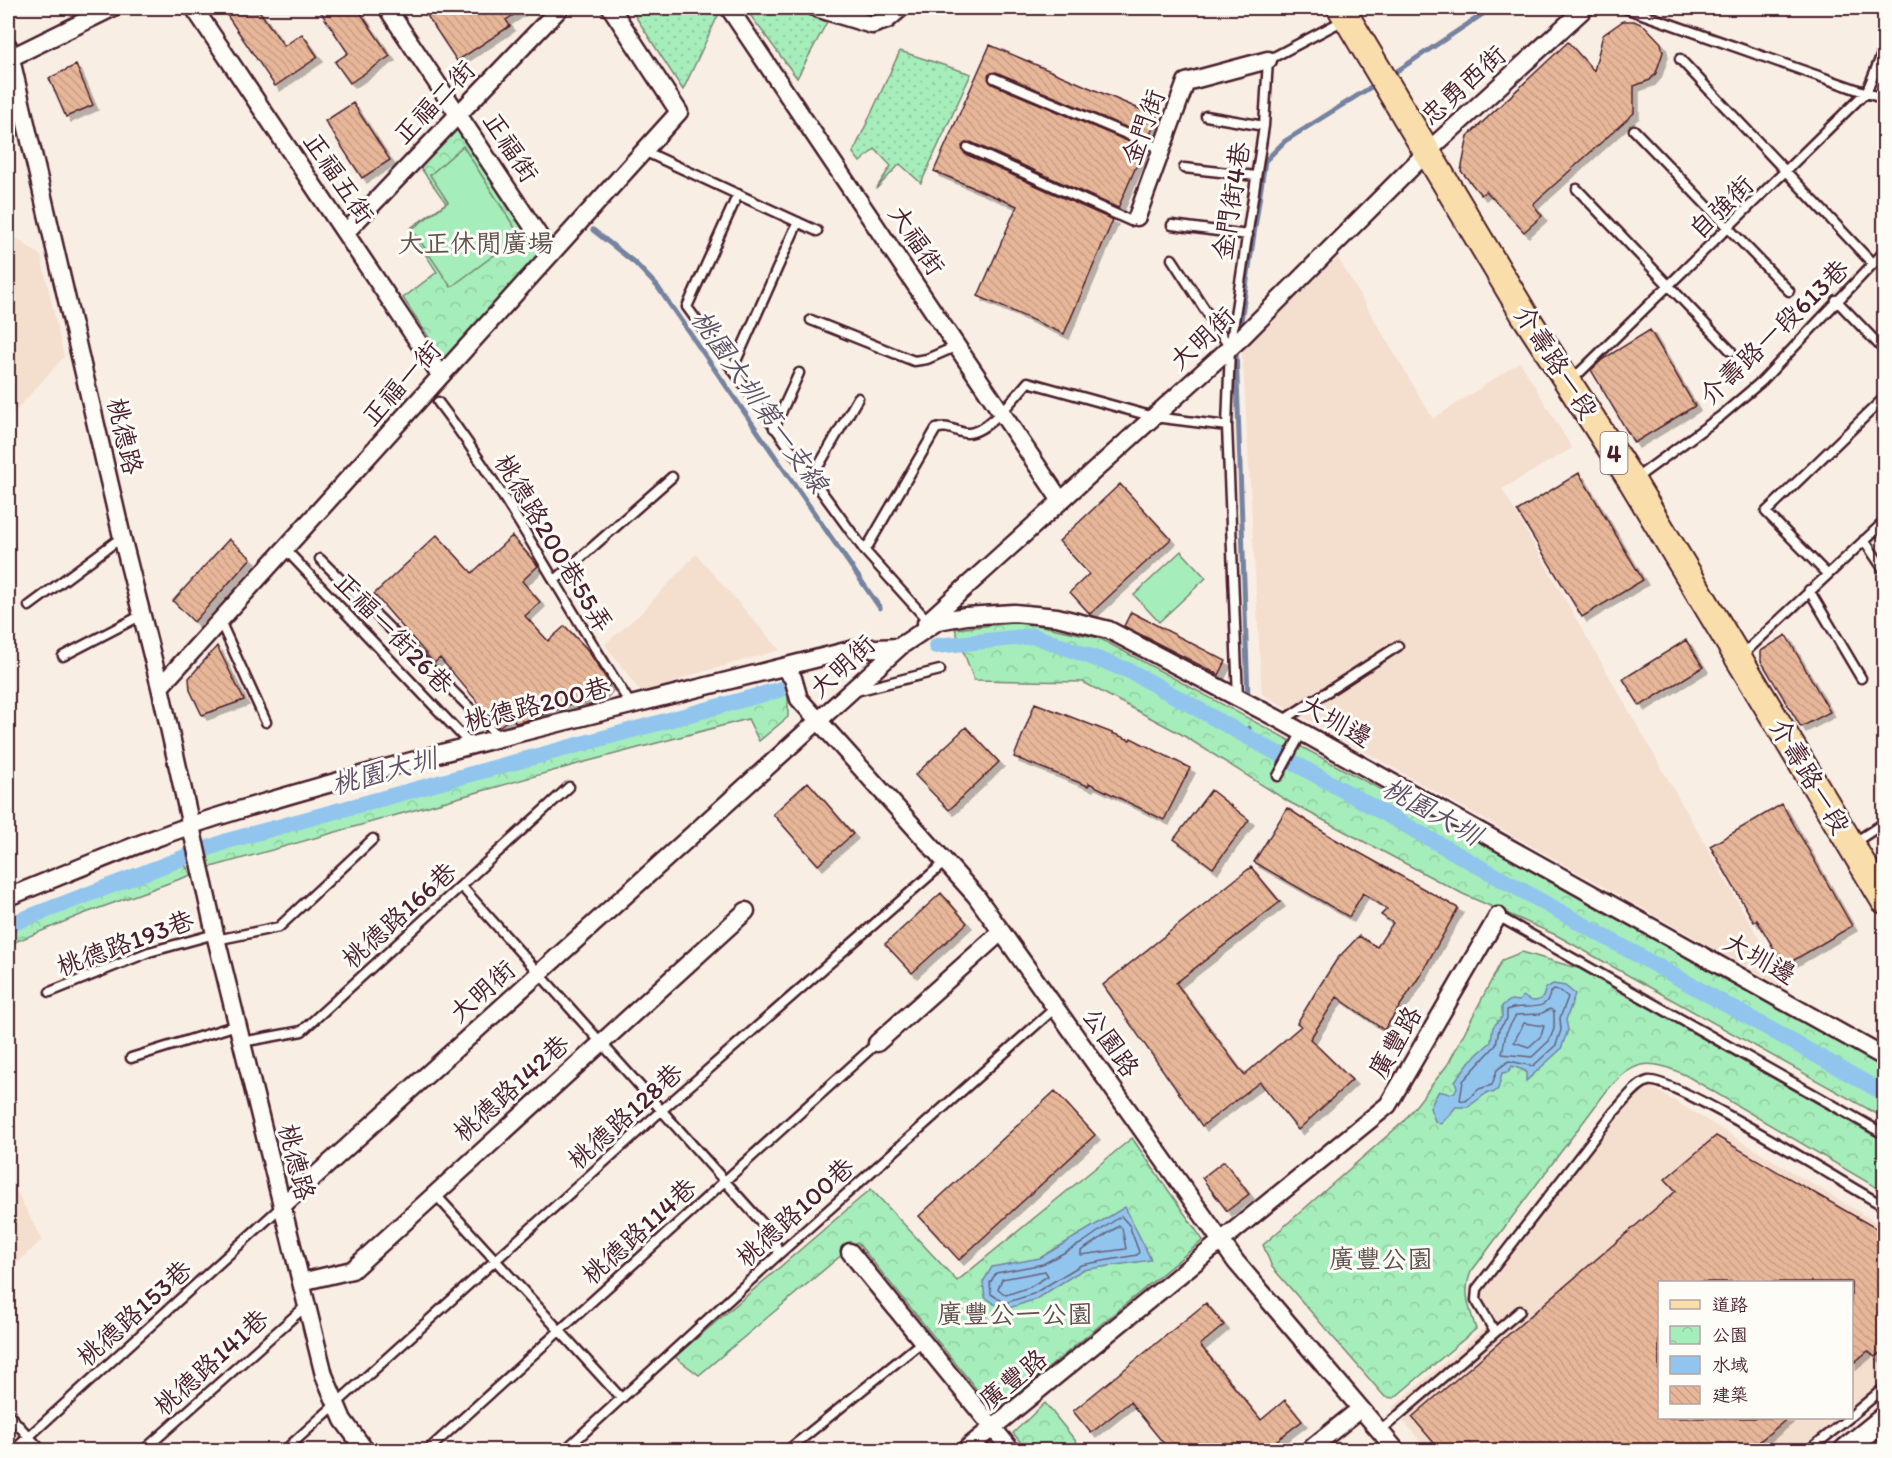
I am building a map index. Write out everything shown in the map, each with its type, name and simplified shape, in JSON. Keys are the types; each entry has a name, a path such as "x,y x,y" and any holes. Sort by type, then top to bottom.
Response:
{"main road":[{"name":"介壽路一段","path":"1344,13 1524,314 1632,481 1884,900"}],"street":[{"path":"9,52 112,8"},
{"name":"正福五街","path":"195,8 441,376"},
{"name":"正福街","path":"387,8 551,254"},
{"name":"正福二街","path":"345,233 560,8"},
{"name":"正福一街","path":"160,687 680,112 611,8"},
{"name":"大福街","path":"729,8 1061,501"},
{"path":"816,8 872,26 887,20 901,8"},
{"name":"忠勇西街","path":"1427,152 1585,8"},
{"name":"桃德路","path":"9,52 122,537 160,687 216,937 324,1375 343,1420 365,1450"},
{"name":"金門街","path":"1137,217 1186,82 1268,60"},
{"name":"大明街","path":"282,1206 1235,344 1427,152"},
{"name":"大圳邊","path":"899,647 938,621 966,616 1014,613 1057,617 1108,630 1282,721 1299,738 1884,1057"},
{"name":"桃德路200巷","path":"8,897 192,832 245,808 472,746 854,649 899,647"},
{"name":"公園路","path":"783,667 793,678 799,699 976,896 1221,1241 1396,1450"},
{"name":"桃德路142巷","path":"301,1282 352,1270 746,911"},
{"name":"廣豐路","path":"965,1450 1388,1105 1498,916"},
{"path":"877,1043 1001,932"},
{"path":"850,1252 1011,1450"},
{"path":"1309,1450 1360,1409"},
{"path":"1846,1450 1884,1419"}],"lane":[{"path":"1625,8 1867,91 1884,99"},
{"name":"金門街","path":"1268,60 1344,13"},
{"name":"自強街","path":"1570,382 1867,91 1884,49"},
{"path":"1680,59 1873,264"},
{"name":"金門街4巷","path":"1238,698 1227,426 1248,235 1264,126 1268,60"},
{"path":"994,78 1163,149"},
{"path":"1206,116 1264,126"},
{"path":"1634,130 1790,291"},
{"path":"968,148 1131,220 1137,217"},
{"path":"644,151 817,231"},
{"path":"1184,168 1256,176"},
{"path":"1577,189 1731,351"},
{"path":"738,194 687,307 865,551 928,621"},
{"path":"732,370 798,222"},
{"path":"1172,225 1248,235"},
{"name":"介壽路一段613巷","path":"1632,481 1720,416 1762,381 1836,300 1884,252"},
{"path":"1172,259 1235,344"},
{"path":"1836,300 1884,350"},
{"path":"811,320 914,361 927,359 957,345"},
{"path":"774,428 799,373"},
{"path":"865,551 936,429 945,426 966,433 973,432 1001,414 1028,382 1154,417 1227,426"},
{"path":"811,479 858,398"},
{"path":"1827,574 1766,512 1884,398"},
{"name":"桃德路200巷55弄","path":"438,402 471,444 588,641 632,707"},
{"path":"554,581 672,477"},
{"path":"1739,658 1884,522"},
{"path":"29,606 122,537"},
{"path":"1864,540 1884,570"},
{"name":"正福一街26巷","path":"285,549 472,746"},
{"path":"320,559 501,739"},
{"path":"1809,590 1861,678"},
{"path":"63,656 142,615"},
{"path":"220,621 266,722"},
{"path":"1282,721 1398,646"},
{"path":"849,692 940,670"},
{"path":"1278,776 1299,738"},
{"name":"桃德路166巷","path":"242,1042 302,1031 569,787"},
{"path":"1851,844 1884,823"},
{"name":"桃德路193巷","path":"50,992 149,952 216,937 279,927 373,839"},
{"name":"桃德路128巷","path":"285,1450 662,1110 945,862"},
{"path":"462,887 772,1234 779,1254"},
{"name":"廣豐路","path":"1498,916 1884,1134"},
{"name":"桃德路100巷","path":"565,1450 779,1254 1056,1008"},
{"path":"131,1058 237,1025"},
{"name":"桃德路114巷","path":"428,1450 877,1043"},
{"path":"1495,1332 1476,1300 1477,1289 1614,1112 1639,1086 1649,1080 1660,1081 1700,1100 1884,1206"},
{"path":"434,1193 621,1398"},
{"name":"桃德路153巷","path":"14,1450 282,1206"},
{"name":"桃德路141巷","path":"144,1450 307,1305"},
{"path":"1380,1431 1520,1311"},
{"path":"788,1450 923,1341"},
{"path":"1853,1414 1884,1388"},
{"path":"8,1414 41,1450"},
{"path":"1809,1450 1846,1419"}],"shaded area":[{"path":"8,232 41,256 64,357 8,419"},
{"path":"1338,258 1433,419 1520,362 1572,448 1502,489 1789,991 1262,694 1242,346"},
{"path":"696,554 780,650 695,674 642,694 605,644 639,615"},
{"path":"1650,1086 1884,1227 1884,1391 1853,1416 1853,1281 1658,1281 1658,1419 1850,1419 1812,1450 1428,1450 1392,1408 1492,1321 1477,1294 1633,1087"},
{"path":"8,1175 42,1240 8,1271"}],"green space":[{"path":"630,8 721,9 683,90"},
{"path":"745,8 791,8 827,22 797,78"},
{"path":"900,51 971,74 921,183 900,164 876,189 891,166 875,149 860,162 853,153"},
{"name":"大正休閒廣場","path":"459,126 540,255 445,362 403,298 437,272 409,229 446,203 420,167"},
{"path":"463,146 520,236 451,287 412,229 448,202 430,175"},
{"path":"1181,551 1206,578 1159,622 1134,595"},
{"path":"1023,622 1099,638 1884,1060 1884,1118 1556,935 1463,894 1289,802 1181,734 1083,682 974,680 955,629"},
{"path":"788,693 788,717 759,741 748,719 585,762 204,869 201,855"},
{"path":"184,863 191,875 83,914 8,945 8,929"},
{"name":"廣豐公園","path":"1522,952 1580,969 1884,1141 1884,1192 1687,1076 1651,1064 1633,1068 1605,1093 1471,1272 1467,1294 1476,1329 1394,1398 1385,1397 1272,1267 1263,1245 1404,1121 1448,1064 1502,960"},
{"name":"廣豐公一公園","path":"1132,1138 1203,1240 995,1412 857,1242 699,1375 675,1357 871,1189 957,1281"},
{"path":"1045,1403 1083,1450 1027,1450 1013,1433"}],"water":[{"path":"1553,984 1565,986 1575,994 1566,1020 1568,1030 1561,1049 1526,1081 1526,1071 1512,1066 1508,1072 1502,1073 1498,1089 1493,1093 1488,1092 1468,1107 1456,1107 1441,1124 1435,1121 1430,1108 1438,1092 1450,1094 1455,1092 1457,1087 1455,1081 1470,1061 1491,1042 1493,1027 1502,1017 1502,1006 1511,1000 1519,1001 1523,996 1536,1001 1543,997 1546,988"},
{"path":"1125,1207 1151,1260 1082,1270 1036,1299 1003,1310 985,1297 983,1282 992,1267 1040,1258"}],"building":[{"path":"222,8 257,8 284,46 302,34 318,57 275,86"},
{"path":"318,8 357,8 390,56 350,83 335,62 348,53"},
{"path":"422,8 524,8 506,20 510,26 457,61"},
{"path":"1623,21 1634,21 1645,26 1661,43 1663,52 1656,73 1650,80 1634,86 1634,113 1533,204 1542,216 1524,232 1486,191 1481,195 1461,171 1468,136 1568,42 1594,71 1603,35"},
{"path":"990,45 1158,117 1149,137 996,72 988,75 992,84 1144,148 1118,208 971,142 962,146 965,154 1113,220 1064,334 978,296 1017,206 934,171"},
{"path":"76,65 93,105 66,117 49,78"},
{"path":"353,103 390,160 362,178 325,121"},
{"path":"1650,330 1695,406 1634,443 1591,370 1603,359"},
{"path":"1579,473 1643,580 1582,617 1517,511"},
{"path":"1120,484 1171,539 1090,614 1070,592 1089,574 1059,541"},
{"path":"437,535 472,573 512,536 538,566 522,581 540,602 525,616 548,641 565,626 587,649 610,684 603,692 531,719 516,723 511,717 499,727 440,658 434,663 374,594"},
{"path":"229,539 251,558 194,622 173,601"},
{"path":"1131,612 1226,661 1219,675 1124,626"},
{"path":"1786,635 1830,712 1801,727 1761,661 1761,651"},
{"path":"1686,640 1703,667 1640,706 1623,679"},
{"path":"217,646 244,700 202,715 190,690 189,678"},
{"path":"1035,703 1130,740 1131,738 1190,768 1164,820 1089,783 1088,786 1014,757"},
{"path":"966,727 999,762 949,810 915,775"},
{"path":"808,782 853,834 818,865 773,814"},
{"path":"1211,790 1249,820 1213,868 1174,839"},
{"path":"1782,804 1852,926 1784,966 1757,920 1754,922 1710,846"},
{"path":"1287,808 1333,838 1458,908 1421,974 1384,1030 1337,997 1310,1039 1352,1080 1298,1130 1260,1082 1202,1126 1103,985 1251,867 1280,902 1176,983 1244,1075 1301,1026 1297,1023 1317,990 1337,959 1359,936 1377,947 1393,923 1381,915 1387,909 1363,893 1349,917 1254,862"},
{"path":"941,893 967,923 912,973 885,944"},
{"path":"1055,1091 1095,1135 959,1260 919,1216"},
{"path":"1716,1136 1884,1233 1884,1349 1875,1357 1868,1351 1853,1363 1853,1281 1658,1281 1658,1419 1787,1419 1749,1450 1440,1450 1412,1417 1676,1191 1665,1179"},
{"path":"1224,1161 1249,1194 1227,1211 1202,1178"},
{"path":"1206,1303 1224,1325 1200,1345 1261,1420 1285,1400 1302,1421 1264,1450 1169,1450 1130,1402 1091,1433 1073,1411"}],"waterway":[{"path":"1397,71 1492,8"},
{"path":"1239,334 1265,161 1285,141 1371,87"},
{"name":"桃園大圳第一支線","path":"593,230 635,263 657,286 880,608"},
{"path":"1236,349 1248,699"},
{"name":"桃園大圳","path":"936,646 1034,636 1130,671 1884,1093"},
{"name":"桃園大圳","path":"8,925 227,841 782,689"},
{"path":"1249,728 1249,737"}]}
